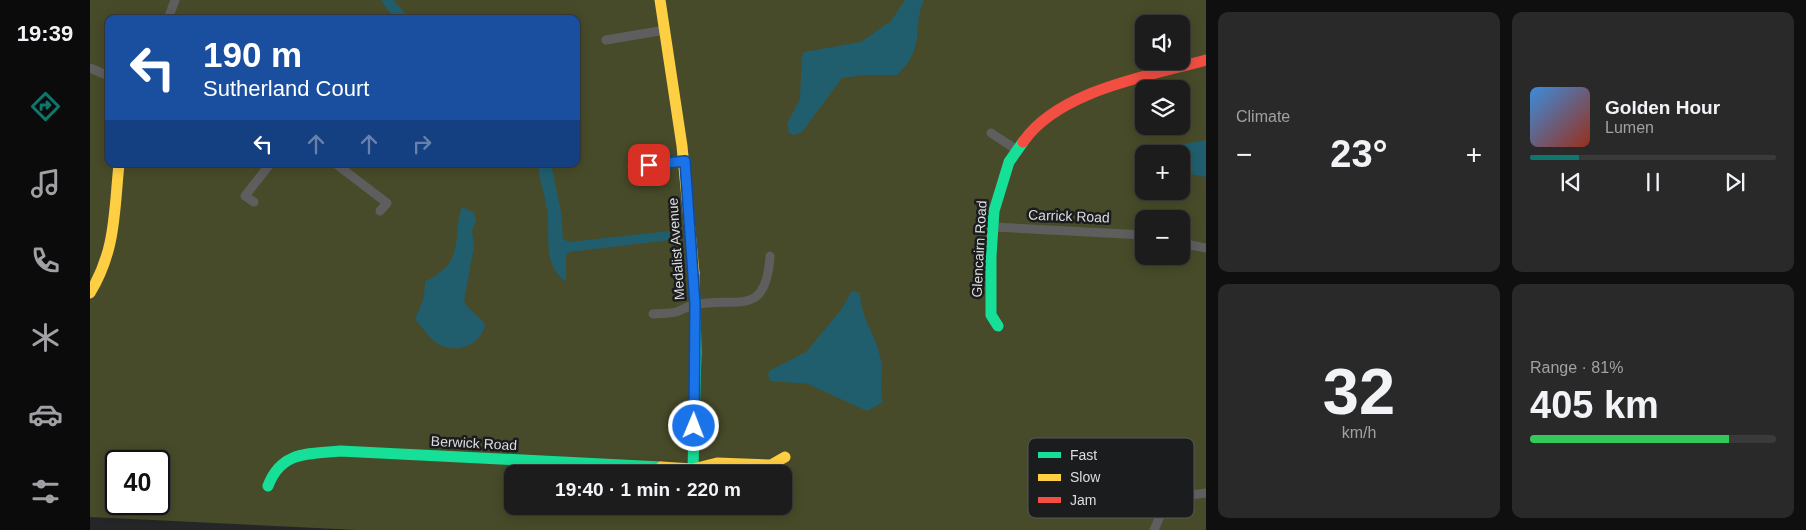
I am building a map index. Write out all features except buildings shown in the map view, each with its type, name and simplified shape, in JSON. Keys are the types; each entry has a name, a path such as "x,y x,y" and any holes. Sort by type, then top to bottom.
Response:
{"street":[{"path":"169,15 175,0"},
{"name":"Medalist Avenue","path":"660,0 685,161 695,304 692,465"},
{"path":"606,40 665,30"},
{"name":"Glencairn Road","path":"998,326 991,315 993,227 999,189 1009,163 1017,150 1035,127 1063,105 1114,86 1206,60"},
{"path":"90,68 105,74"},
{"path":"991,133 1017,150"},
{"path":"632,167 685,161"},
{"path":"90,293 100,279 112,248 119,167"},
{"path":"254,202 245,196 268,167"},
{"path":"340,167 386,203 380,211"},
{"name":"Carrick Road","path":"993,227 1106,231 1135,234"},
{"path":"1190,244 1206,248"},
{"path":"652,314 676,312 695,304 738,304 751,299 765,283 770,256"},
{"name":"Berwick Road","path":"268,486 273,473 282,463 318,454 340,451 614,465"},
{"name":"Berwick Road","path":"709,465 717,463 771,465 785,457"},
{"path":"1154,530 1159,518"}],"green space":[{"path":"90,0 1206,0 1206,530 358,530 90,517"}],"water":[{"path":"381,0 393,0 406,15 391,15"},
{"path":"905,0 924,0 920,11 915,47 906,65 897,75 864,75 842,78 802,132 794,135 789,133 787,124 800,99 802,57 804,52 861,42 891,21"},
{"path":"1206,140 1206,177 1190,174 1190,145 1179,145"},
{"path":"538,167 552,167 561,212 563,239 569,242 669,231 670,240 569,252 566,256 566,282 558,275 550,258 547,210"},
{"path":"462,207 473,212 476,220 472,231 474,246 464,301 468,308 485,325 479,337 468,346 447,348 430,337 415,319 424,298 425,281 447,267 451,259 456,243"},
{"path":"852,291 860,293 863,310 879,352 882,365 881,392 883,402 867,411 808,384 771,381 768,376 769,371 806,352 841,310"}],"traffic: fast":[{"path":"998,326 991,315 991,256 994,211 1009,162 1023,142"},
{"path":"693,465 696,351 694,273"},
{"path":"268,486 280,466 288,460 307,454 340,451 621,465"}],"traffic: slow":[{"path":"660,0 682,146 694,273"},
{"path":"90,293 99,277 109,246 119,167"},
{"path":"771,465 785,457"},
{"path":"709,465 717,463 771,465"}],"traffic: jam":[{"path":"1023,142 1039,124 1082,97 1133,79 1206,60"}],"route":[{"path":"649,165 685,161 692,235 695,304 694,426"}]}
